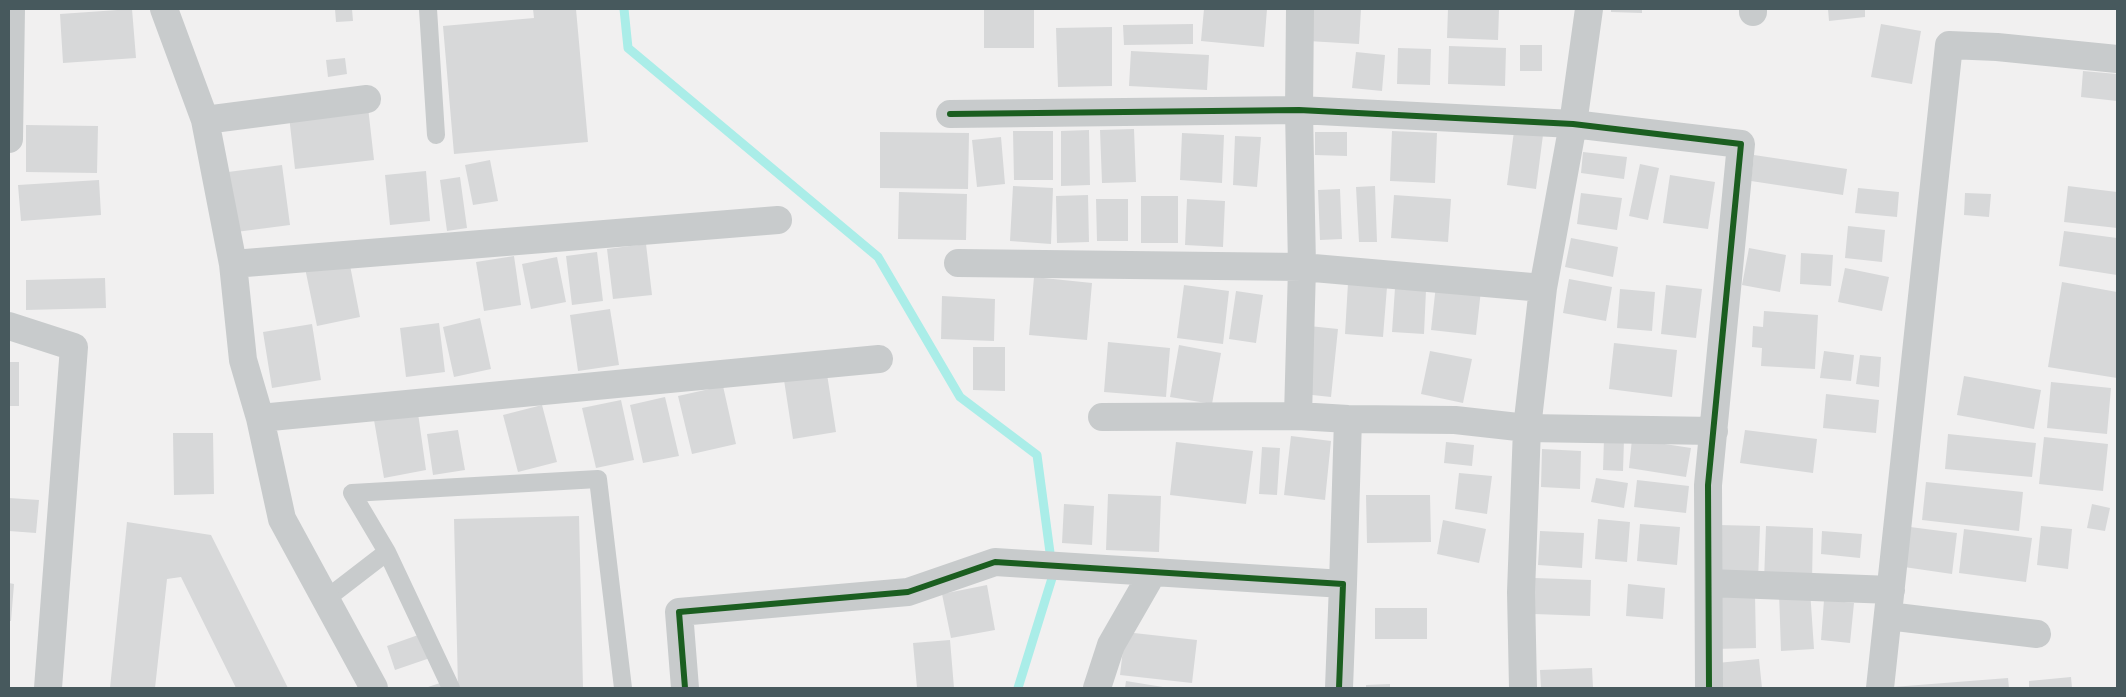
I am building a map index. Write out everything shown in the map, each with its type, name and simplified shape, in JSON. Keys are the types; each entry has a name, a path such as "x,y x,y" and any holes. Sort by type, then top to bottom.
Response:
{"street":[{"path":"9,139 11,9"},
{"path":"164,9 205,120 233,264 243,360 260,418 282,519 374,688"},
{"path":"1298,416 1302,267 1299,110 1300,9"},
{"path":"1522,688 1521,592 1527,428 1543,288 1573,124 1589,9"},
{"path":"1880,688 1949,45 1997,47 2117,59"},
{"path":"205,120 367,99"},
{"path":"950,114 1299,110 1573,124 1741,144 1708,485 1709,688"},
{"path":"233,264 778,220"},
{"path":"958,263 1302,267 1543,288"},
{"path":"9,326 74,347 48,688"},
{"path":"260,418 879,359"},
{"path":"1102,418 1298,416 1348,419 1455,420 1527,428 1714,431"},
{"path":"1339,688 1348,419"},
{"path":"685,688 679,612 908,592 995,562 1343,584"},
{"path":"1097,688 1111,645 1153,572"},
{"path":"1709,583 1889,603 2036,634"}],"lane":[{"path":"428,9 436,135"},
{"path":"451,688 387,552 352,492 598,479 624,688"},
{"path":"326,599 387,552"}],"building":[{"path":"132,9 136,58 63,63 60,14"},
{"path":"335,9 352,9 353,21 336,22"},
{"path":"533,9 576,9 588,142 454,154 443,26 534,18"},
{"path":"984,9 1034,9 1034,48 984,48"},
{"path":"1204,9 1267,9 1264,47 1201,41"},
{"path":"1310,9 1361,9 1359,44 1308,41"},
{"path":"1448,9 1499,9 1498,40 1447,38"},
{"path":"1611,9 1642,9 1642,13 1611,12"},
{"path":"1828,9 1865,9 1865,17 1829,21"},
{"path":"1193,24 1193,44 1124,45 1123,25"},
{"path":"1881,24 1921,31 1912,84 1871,77"},
{"path":"1112,27 1112,86 1058,87 1056,28"},
{"path":"1520,45 1542,45 1542,71 1520,71"},
{"path":"1449,46 1506,48 1505,86 1448,84"},
{"path":"1398,48 1431,49 1430,85 1397,84"},
{"path":"1131,51 1209,55 1207,90 1129,86"},
{"path":"1356,52 1385,55 1382,91 1352,88"},
{"path":"345,58 347,74 328,77 326,60"},
{"path":"2083,71 2117,74 2117,101 2081,97"},
{"path":"368,107 374,160 295,169 289,116"},
{"path":"26,125 98,126 97,173 26,172"},
{"path":"1134,129 1136,182 1102,183 1100,130"},
{"path":"1089,130 1090,185 1061,186 1061,131"},
{"path":"1013,131 1053,131 1053,180 1014,180"},
{"path":"1392,131 1437,133 1435,183 1390,181"},
{"path":"1514,131 1543,135 1536,189 1507,185"},
{"path":"880,132 969,133 968,189 880,188"},
{"path":"1315,132 1347,132 1347,156 1315,155"},
{"path":"1182,133 1224,135 1222,183 1180,180"},
{"path":"1235,136 1261,137 1257,187 1233,185"},
{"path":"1001,137 1005,184 977,187 972,140"},
{"path":"1583,152 1627,157 1624,179 1581,173"},
{"path":"1754,155 1847,169 1843,195 1751,181"},
{"path":"490,160 498,201 473,205 465,165"},
{"path":"1640,164 1659,168 1648,220 1629,216"},
{"path":"282,165 290,225 236,232 228,172"},
{"path":"426,171 430,221 390,225 385,175"},
{"path":"1670,175 1715,182 1708,229 1663,223"},
{"path":"460,177 467,228 447,231 440,180"},
{"path":"99,180 101,215 21,221 18,185"},
{"path":"1013,186 1053,188 1051,244 1010,241"},
{"path":"1375,186 1377,242 1359,242 1356,187"},
{"path":"2068,186 2117,192 2117,228 2064,222"},
{"path":"1858,188 1899,192 1897,217 1855,213"},
{"path":"1340,189 1342,239 1320,240 1318,190"},
{"path":"899,192 967,194 966,240 898,239"},
{"path":"1581,193 1622,198 1617,230 1577,224"},
{"path":"1965,193 1991,194 1989,217 1964,215"},
{"path":"1088,195 1089,242 1057,243 1056,196"},
{"path":"1394,195 1451,199 1448,242 1391,238"},
{"path":"1141,196 1178,196 1178,243 1141,243"},
{"path":"1096,199 1128,199 1128,241 1097,241"},
{"path":"1187,199 1225,201 1223,247 1185,245"},
{"path":"1848,226 1885,230 1882,262 1845,258"},
{"path":"2064,231 2117,238 2117,275 2059,266"},
{"path":"1571,238 1618,247 1613,277 1565,267"},
{"path":"646,244 652,295 613,299 607,249"},
{"path":"1749,248 1786,255 1780,292 1742,285"},
{"path":"597,252 603,301 572,305 566,256"},
{"path":"1801,253 1833,255 1831,286 1800,284"},
{"path":"514,256 521,305 484,311 476,262"},
{"path":"557,257 566,302 531,309 522,264"},
{"path":"349,260 360,317 317,326 305,268"},
{"path":"1845,268 1889,277 1882,311 1838,302"},
{"path":"1034,277 1092,283 1087,340 1029,335"},
{"path":"105,278 106,308 26,310 26,280"},
{"path":"1569,279 1612,287 1606,321 1563,313"},
{"path":"2062,282 2117,292 2117,378 2048,367"},
{"path":"1348,283 1387,287 1383,337 1345,334"},
{"path":"1184,285 1229,291 1223,344 1177,338"},
{"path":"1436,285 1481,290 1476,335 1431,330"},
{"path":"1666,285 1702,289 1696,338 1661,334"},
{"path":"1395,288 1426,290 1424,334 1392,332"},
{"path":"1620,289 1655,292 1652,331 1617,328"},
{"path":"1236,291 1263,295 1256,343 1229,339"},
{"path":"942,296 995,299 994,341 941,339"},
{"path":"610,309 619,365 578,371 570,315"},
{"path":"1764,311 1818,315 1815,369 1761,366 1762,348 1752,347 1753,326 1763,327"},
{"path":"480,318 491,369 454,377 443,327"},
{"path":"439,323 445,372 406,377 400,328"},
{"path":"312,324 321,380 272,388 263,332"},
{"path":"1309,326 1338,329 1331,397 1303,394"},
{"path":"1108,342 1170,348 1166,397 1104,392"},
{"path":"1614,343 1677,350 1672,397 1609,389"},
{"path":"1179,345 1221,353 1212,404 1170,397"},
{"path":"973,347 1005,347 1005,391 973,390"},
{"path":"1430,351 1472,359 1463,403 1421,394"},
{"path":"1824,351 1854,355 1851,381 1820,378"},
{"path":"1860,355 1881,357 1879,387 1856,384"},
{"path":"9,362 19,362 19,406 9,406"},
{"path":"827,374 836,432 793,439 784,380"},
{"path":"1964,376 2041,390 2034,429 1957,415"},
{"path":"2051,382 2111,388 2107,434 2047,428"},
{"path":"723,386 736,444 692,454 678,396"},
{"path":"1826,394 1879,400 1876,433 1823,428"},
{"path":"665,397 679,456 643,463 630,405"},
{"path":"621,400 634,460 596,468 582,408"},
{"path":"542,405 557,462 518,472 503,415"},
{"path":"418,413 426,470 384,478 374,420"},
{"path":"458,430 465,470 433,475 427,434"},
{"path":"1745,430 1817,439 1813,473 1740,463"},
{"path":"173,433 213,433 214,494 174,495"},
{"path":"1948,434 2036,443 2032,477 1945,469"},
{"path":"1291,436 1331,441 1325,500 1284,495"},
{"path":"2044,437 2108,444 2103,491 2039,484"},
{"path":"1604,439 1624,440 1623,471 1603,470"},
{"path":"1632,439 1691,448 1686,477 1629,468"},
{"path":"1176,442 1253,451 1246,504 1170,495"},
{"path":"1446,442 1474,445 1472,466 1444,463"},
{"path":"1262,447 1280,448 1277,495 1259,494"},
{"path":"1542,449 1581,451 1580,489 1541,487"},
{"path":"1459,473 1492,476 1487,514 1455,509"},
{"path":"1596,478 1628,483 1624,508 1591,502"},
{"path":"1637,480 1689,486 1686,513 1634,507"},
{"path":"1926,482 2023,492 2019,531 1922,520"},
{"path":"1108,494 1161,496 1159,552 1106,550"},
{"path":"1366,495 1430,495 1431,542 1367,543"},
{"path":"9,498 39,500 36,533 9,531"},
{"path":"1064,504 1094,506 1092,545 1062,543"},
{"path":"2092,504 2110,508 2105,531 2087,528"},
{"path":"579,516 583,688 458,688 454,519"},
{"path":"1598,519 1630,522 1627,562 1595,559"},
{"path":"1443,520 1486,529 1479,563 1437,554"},
{"path":"127,522 211,535 288,688 236,688 181,577 167,579 155,688 110,688"},
{"path":"1640,524 1680,527 1677,565 1637,561"},
{"path":"1719,525 1760,526 1758,581 1717,579"},
{"path":"1766,526 1813,528 1812,582 1764,581"},
{"path":"2041,526 2072,529 2068,569 2037,565"},
{"path":"1910,527 1957,533 1952,574 1904,567"},
{"path":"1964,529 2032,538 2026,582 1959,573"},
{"path":"1540,531 1584,533 1582,568 1538,565"},
{"path":"1822,531 1862,534 1860,558 1821,554"},
{"path":"1535,578 1591,580 1590,616 1534,614"},
{"path":"9,583 14,584 11,621 9,621"},
{"path":"1628,584 1665,588 1663,619 1626,616"},
{"path":"987,585 995,630 951,638 942,594"},
{"path":"1810,590 1814,649 1781,651 1779,592"},
{"path":"1755,594 1756,648 1714,649 1713,595"},
{"path":"1824,600 1854,603 1850,643 1821,640"},
{"path":"1375,608 1427,608 1427,639 1375,639"},
{"path":"1125,632 1197,640 1192,683 1120,675"},
{"path":"421,634 430,658 395,670 387,646"},
{"path":"950,640 954,688 917,688 913,643"},
{"path":"1759,659 1762,688 1720,688 1717,663"},
{"path":"1592,668 1593,688 1541,688 1540,670"},
{"path":"2071,677 2072,688 2029,688 2029,681"},
{"path":"2008,678 2009,688 1893,688 1893,687"},
{"path":"1126,681 1163,687 1125,688"},
{"path":"443,682 445,688 425,688"},
{"path":"1390,684 1390,688 1366,688 1366,685"}],"waterway":[{"path":"624,9 628,48 878,257 960,397 1037,455 1053,575 1018,688"}],"cycle path":[{"path":"950,114 1299,110 1573,124 1741,144 1708,485 1709,688"},
{"path":"685,688 679,612 908,592 995,562 1343,584 1339,688"}]}
